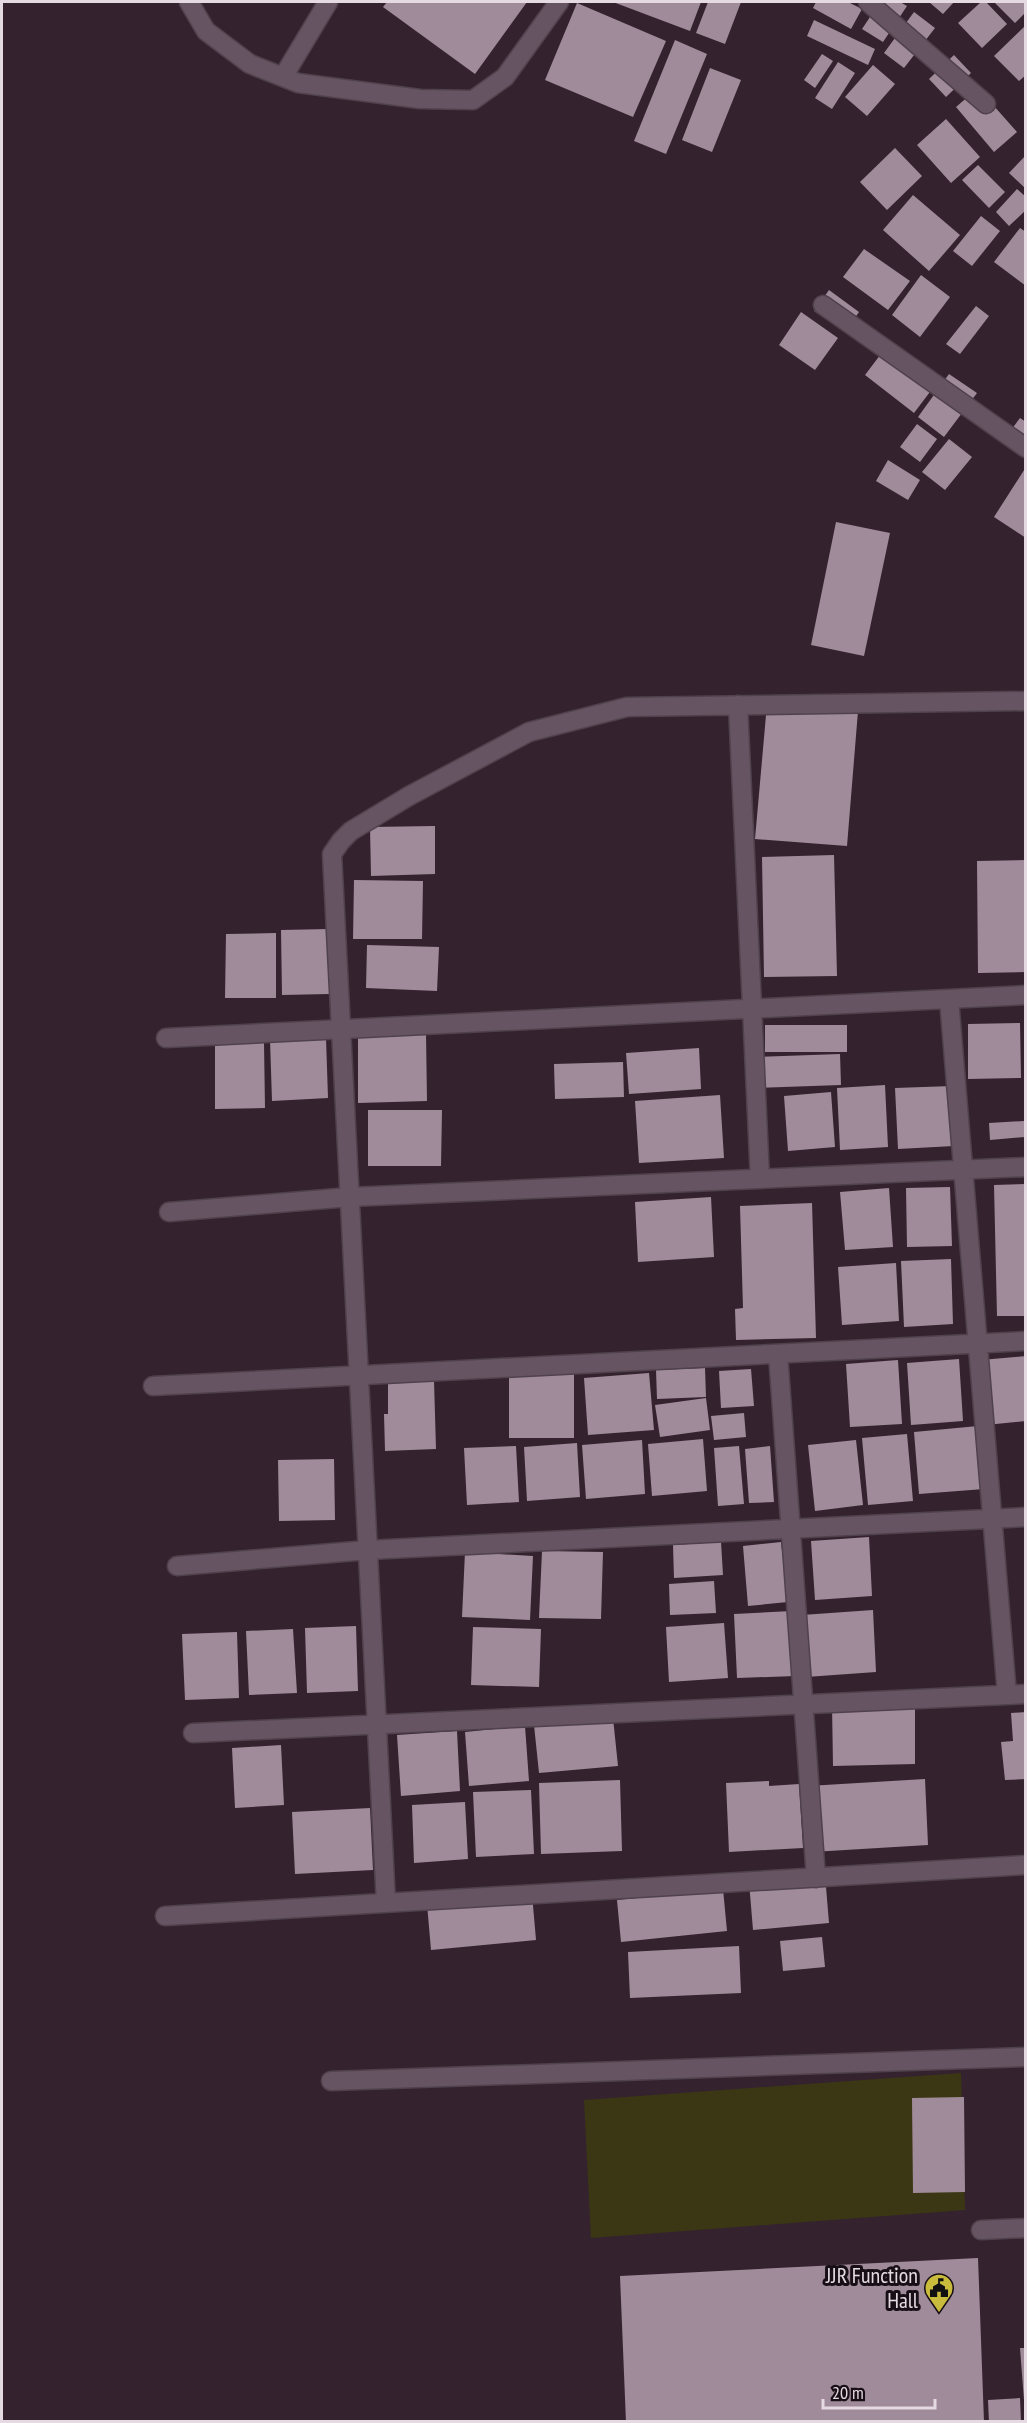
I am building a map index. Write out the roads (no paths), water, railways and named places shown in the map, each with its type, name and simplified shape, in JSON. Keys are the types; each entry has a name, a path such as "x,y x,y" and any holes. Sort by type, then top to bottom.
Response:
{"street":[{"path":"189,2 206,31 250,64 298,83 420,99 473,100 505,77 559,2"},
{"path":"283,77 328,2"},
{"path":"868,2 986,104"},
{"path":"823,305 1026,448"},
{"path":"386,1903 332,854 351,831 409,796 529,732 627,707 1026,701"},
{"path":"738,705 754,1009 760,1179"},
{"path":"165,1038 1026,995"},
{"path":"193,1733 1016,1694 993,1519 949,999"},
{"path":"169,1212 350,1197 1026,1167"},
{"path":"153,1386 1026,1341"},
{"path":"778,1354 816,1878"},
{"path":"177,1566 368,1550 1026,1517"},
{"path":"165,1916 1026,1865"},
{"path":"331,2081 1026,2056"},
{"path":"981,2230 1026,2228"}],"place":[{"name":"JJR Function Hall","path":"939,2314"}]}
